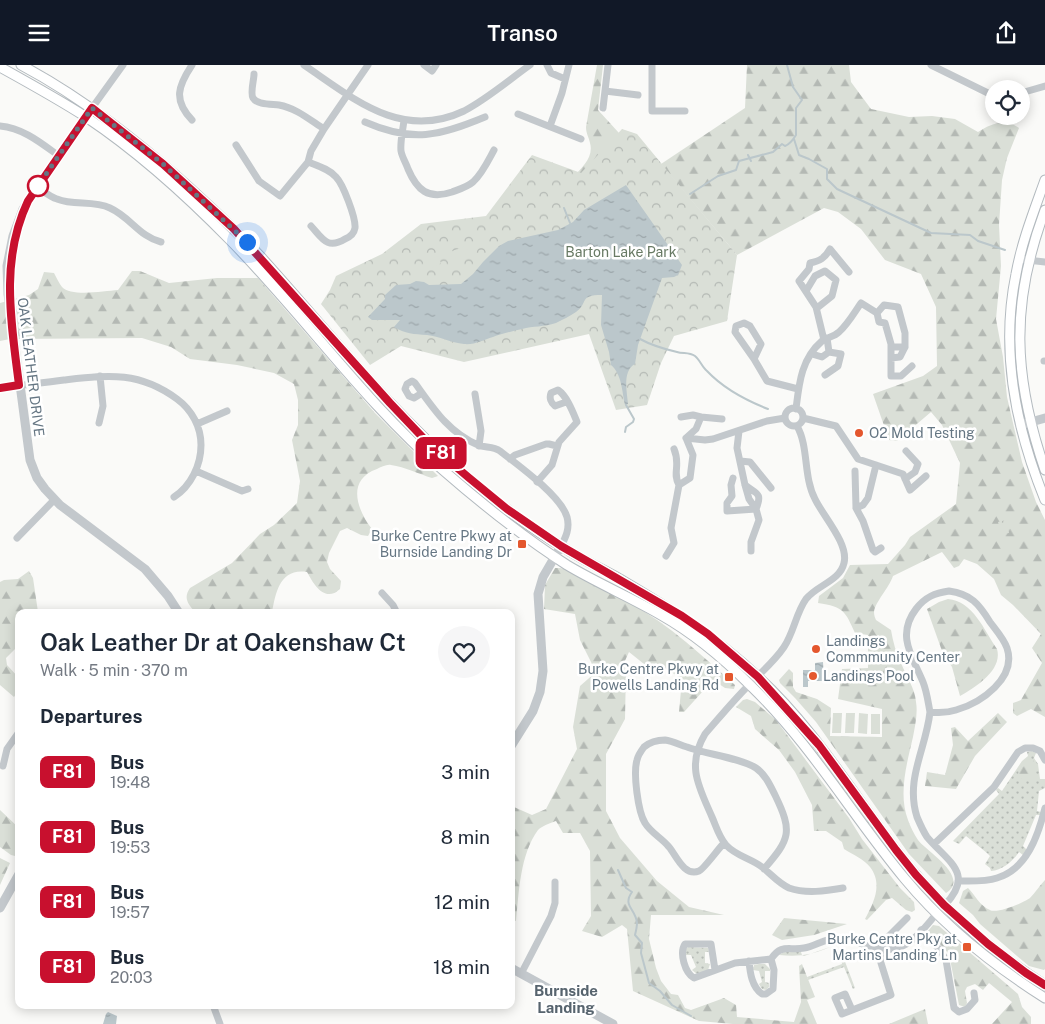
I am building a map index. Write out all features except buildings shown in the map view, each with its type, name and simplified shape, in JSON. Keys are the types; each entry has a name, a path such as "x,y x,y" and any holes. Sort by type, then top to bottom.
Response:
{"main road":[{"path":"21,65 92,108 163,164 234,229 428,443 501,503 561,546 682,616 708,634 758,677 805,727 916,875 944,905 988,944 1045,985"},
{"path":"0,67 86,117 150,166 230,239 377,405 423,452 507,522 567,565 665,617 712,651 750,684 800,739 892,862 937,913 993,962 1045,998"},
{"path":"1045,180 1027,229 1019,259 1012,295 1010,333 1012,384 1020,425 1045,500"},
{"path":"1045,210 1035,236 1021,304 1020,354 1025,401 1045,470"},
{"path":"937,913 944,905"}],"street":[{"name":"OAK LEATHER DRIVE","path":"123,65 37,187 19,217 7,266 7,284 30,460 38,478 54,500 145,569 176,609"},
{"path":"192,65 183,78 179,97 185,113 192,120"},
{"path":"304,65 375,111 392,118 430,121 457,114 530,65"},
{"path":"236,145 259,181 280,196 308,162 311,151 324,129 368,65"},
{"path":"424,65 432,71 436,65"},
{"path":"546,65 551,73 565,79"},
{"path":"550,126 562,93 569,65"},
{"path":"603,108 608,65"},
{"path":"652,65 652,111 685,111"},
{"path":"930,65 985,92"},
{"path":"254,74 252,94 257,102 282,105 294,110 324,129"},
{"path":"1030,90 1045,86"},
{"path":"605,91 638,95"},
{"path":"518,114 581,139"},
{"path":"365,122 384,130 402,134 425,135 456,129 485,117"},
{"path":"404,120 401,151 413,180 427,193 435,195 444,194 464,188 474,181 494,150"},
{"path":"0,126 10,127 26,133 59,155"},
{"path":"308,162 330,172 339,180 354,221 355,229 351,236 338,244 331,245 325,242 311,226"},
{"path":"37,187 58,200 92,203 112,209 126,218 149,238 162,242"},
{"path":"829,352 817,308 799,281 810,263 818,262 825,257 830,249 849,272"},
{"path":"1019,259 1045,262"},
{"path":"806,291 816,276 826,271 836,281 832,296 817,308"},
{"path":"796,409 803,368 812,353 826,339 840,332 860,303 877,313 879,322 885,323 891,347 891,376 900,376 912,366"},
{"path":"877,313 884,305 898,307 905,333 905,347 900,357 891,358"},
{"path":"754,359 760,344 750,326 744,323 736,327 735,333 754,359 766,381 798,389"},
{"path":"891,347 905,347"},
{"path":"812,353 822,357 829,352 841,354 838,366 825,375"},
{"path":"99,423 103,407 100,376"},
{"path":"0,388 100,376 127,377 155,385 182,403 197,424 201,442 201,451 196,471 184,491 174,497"},
{"path":"422,393 453,431 479,446 497,449 556,499 567,517 567,534 543,577 538,594 542,671 540,692 533,711 515,740"},
{"path":"475,394 481,431 479,446"},
{"path":"537,482 552,465 557,446 577,422 566,402"},
{"path":"785,417 788,411 796,409"},
{"path":"796,409 803,418"},
{"path":"197,424 227,411"},
{"path":"681,417 693,415 722,419"},
{"path":"686,438 696,429 701,417"},
{"path":"785,417 789,425 796,426 801,423 803,418"},
{"path":"686,438 713,439 785,417"},
{"path":"803,418 836,426 858,459 903,474 910,490 926,476"},
{"path":"1020,425 1045,418"},
{"path":"796,426 800,431 804,449 810,490 842,545 845,560 842,569 837,575 816,589 806,599 784,648 705,734 697,751 694,764 697,782 724,843 738,854 764,869 779,883 799,890 843,888"},
{"path":"739,431 737,448 748,499 756,509 758,523 751,542 751,551"},
{"path":"679,485 690,478 693,455 686,438"},
{"path":"510,459 515,455 546,444 557,446"},
{"path":"666,556 674,543 671,528 679,485 675,478 678,458 674,449"},
{"path":"905,479 915,472 918,464 906,451"},
{"path":"740,461 750,462 771,488"},
{"path":"856,508 863,505 868,498 876,465"},
{"path":"196,471 242,491 248,489"},
{"path":"855,471 856,508 863,521 873,550 875,552 881,547"},
{"path":"733,477 731,485 732,496 727,503 727,511 756,509"},
{"path":"17,538 54,500"},
{"path":"930,712 945,713 955,711 976,701 999,684 1006,672 1009,658 1007,646 981,608 961,592 943,592 926,598 910,618 906,630 907,645 927,693 930,712 913,783 913,799 922,829 954,865 958,881 956,893 944,905"},
{"path":"382,593 390,600 395,609"},
{"path":"3,766 7,749 15,738"},
{"path":"724,843 702,869 690,871 680,863 665,842 647,827 640,813 636,764 638,755 644,748 652,742 664,740 750,765 760,771 768,781 784,813 787,829 782,847 764,869"},
{"path":"934,844 994,787 1018,752 1025,748 1033,748 1040,751 1045,759"},
{"path":"958,881 996,879 1009,873 1019,865 1028,854 1041,825 1045,808"},
{"path":"0,908 15,882"},
{"path":"521,974 552,916 555,903 555,882"},
{"path":"749,961 756,988 762,994 766,994 773,989 774,970 771,959 775,953 783,949 803,949 839,939 850,940 872,949 898,948 905,945 937,913"},
{"path":"852,1009 891,995 881,963 889,936 907,918"},
{"path":"921,930 940,950 946,960 954,1008 959,1012 967,1009 975,1000 974,993"},
{"path":"715,970 711,943 685,944 682,952 690,976 694,978 736,963 771,959"},
{"path":"515,970 613,1024"},
{"path":"214,1009 220,1024"}],"green space":[{"path":"597,65 603,65 598,110 619,133 624,181 573,177 589,158 591,148 586,127"},
{"path":"747,65 849,65 851,82 871,109 909,117 932,116 955,119 978,132 993,125 1014,125 1019,128 1007,158 1002,180 999,225 1001,266 996,319 1003,357 1007,397 1022,462 1036,502 1045,520 1045,717 1031,709 1017,716 1013,713 1013,703 1021,700 1042,663 1032,648 1041,634 1001,595 994,579 977,564 964,559 959,566 954,568 942,552 893,576 874,612 876,620 891,630 917,706 904,779 905,810 918,840 950,872 953,880 952,887 946,893 909,854 816,722 779,680 789,669 793,673 793,687 796,692 817,699 831,708 830,736 882,737 882,709 838,699 842,669 868,668 868,635 855,633 846,615 838,608 818,603 819,596 843,578 850,565 888,564 910,537 956,504 960,463 942,425 931,412 897,441 889,440 873,394 923,376 937,366 936,307 921,274 885,260 861,229 838,212 824,208 737,255 661,164 745,108"},
{"name":"Barton Lake Park","path":"622,129 637,134 737,255 727,321 674,336 661,363 647,405 616,410 589,334 464,362 401,346 370,365 321,304 336,276 382,254 421,224 486,216 532,155 581,173"},
{"path":"466,246 468,253 453,259 450,252"},
{"path":"438,256 441,263 428,270 424,263"},
{"path":"132,271 140,271 169,283 217,278 258,278 375,413 438,476 432,478 401,467 389,465 367,474 361,480 357,496 359,505 372,529 368,536 361,535 347,528 340,531 329,553 327,562 330,569 341,581 340,589 335,593 329,594 320,591 307,572 298,572 291,574 281,583 273,609 192,609 188,604 187,595 190,588 232,563 260,534 274,525 297,503 300,481 292,440 298,425 298,400 294,384 274,373 237,365 190,359 171,347 142,338 10,339 0,341 0,303 29,295 38,289 44,272 54,273 62,287 73,292 88,293 118,290"},
{"path":"1006,520 1009,533 1001,534 998,522"},
{"path":"555,568 560,568 568,570 614,594 673,631 735,685 734,689 725,688 713,680 684,712 679,712 682,679 665,668 649,668 629,652 624,663 626,670 625,719 606,754 606,811 620,838 657,881 689,907 724,915 651,915 649,939 661,981 671,994 678,995 685,1008 691,1010 724,998 736,1005 737,1017 794,1022 801,1002 799,966 802,964 815,997 807,1000 817,1024 733,1024 699,1021 633,991 627,929 622,925 602,937 582,931 591,916 590,851 580,833 563,833 556,821 538,830 527,851 521,874 515,921 515,807 532,815 546,809 577,749 573,727 580,686 596,672 580,640 575,614 544,609 545,585"},
{"path":"29,571 33,578 38,609 15,609 15,649 6,658 7,665 15,674 14,697 0,685 0,582 18,579"},
{"path":"578,589 582,605 573,607 570,591"},
{"path":"948,599 957,601 971,611 997,649 998,657 996,664 987,677 960,696 952,667 942,651 927,609"},
{"path":"747,699 755,702 776,720 849,818 862,839 900,888 914,902 915,910 912,912 906,910 892,898 886,900 867,920 865,919 876,893 877,886 874,873 865,862 844,849 842,842 826,831 814,831 812,805 795,772 779,750 755,729 751,716 736,707 743,700"},
{"path":"833,713 842,713 841,733 832,733"},
{"path":"846,713 855,713 854,733 845,733"},
{"path":"859,713 868,714 867,734 858,733"},
{"path":"998,713 1007,722 975,756 956,789 925,786 927,772 945,775 953,745 951,728 955,727 968,741"},
{"path":"871,714 880,714 880,734 871,734"},
{"path":"810,743 819,751 890,851 882,844"},
{"path":"1032,751 1036,753 1034,758 1038,764 1040,779 1045,779 1045,788 1039,791 1037,811 1041,812 1040,815 1036,815 1023,846 1027,850 1023,855 1019,852 1006,865 991,871 985,864 990,856 966,836 959,844 953,841 999,794 996,790 998,788 1002,791 1022,761 1028,756 1027,752"},
{"path":"1027,759 1033,760 1035,765 1033,781 1021,778 1018,773"},
{"path":"0,810 15,824 15,856 0,847"},
{"path":"0,858 10,863 0,885"},
{"path":"1045,880 1044,970 1029,966 980,924 959,903 963,891 968,888 986,908 998,911 1030,898"},
{"path":"784,918 847,924 814,935 782,940 772,935"},
{"path":"933,925 939,926 1018,994 1022,1007 1031,1017 1031,1024 992,1024 1012,1002 989,983 983,990 975,984 967,987 965,991 967,1003 965,1007 959,1005 949,954 928,931"},
{"path":"688,947 708,948 709,952 705,952 705,963 710,964 708,970 697,974 692,970 696,967 691,955 686,955 685,950"},
{"path":"784,952 801,952 802,955 779,955"},
{"path":"841,958 844,959 855,988 853,989 844,967 808,980 807,977 842,964"},
{"path":"765,964 770,969 770,971 765,971 765,982 769,983 769,987 766,990 762,989 759,984 762,982 759,971 753,970 754,965"},
{"path":"925,1009 928,1024 889,1024"}],"water":[{"path":"626,185 682,265 678,275 662,278 638,345 635,364 628,372 626,388 628,404 625,405 619,378 611,365 601,325 602,295 590,296 580,309 556,323 526,328 468,344 402,331 394,327 400,320 372,320 368,317 385,299 385,295 396,285 410,284 416,281 429,285 461,284 499,246 508,241 558,230 573,222 584,210"},
{"name":"Landings Pool","path":"823,662 824,681 808,681 808,687 803,687 803,670 815,670 815,663"},
{"path":"108,1012 117,1016 116,1024 103,1024"}],"waterway":[{"path":"690,194 718,176 736,170 739,161 773,152 782,144 785,146 793,140 796,135 796,108 802,100 793,87 787,65"},
{"path":"794,139 799,155 827,169 827,179 837,189 931,233 970,235 978,241 1005,250"},
{"path":"748,155 751,161"},
{"path":"564,208 570,223"},
{"path":"640,339 662,348 693,355 705,369 728,389 768,409"},
{"path":"625,432 626,427 634,419 626,405"},
{"path":"618,870 626,888 632,892 628,901 636,918 635,935 642,943 641,953 649,983 660,991 672,1005 691,1016"}],"bus line":[{"name":"F81","path":"0,388 19,385 6,273 9,252 19,217 92,108 163,164 234,229 428,443 507,509 581,559 616,577 682,616 708,634 758,677 805,727 916,875 972,931 1004,957 1045,985"}],"place":[{"name":"O2 Mold Testing","path":"859,433"},
{"name":"Burke Centre Pkwy at Burnside Landing Dr","path":"522,544"},
{"name":"Landings Commmunity Center","path":"816,649"},
{"name":"Landings Pool","path":"813,676"},
{"name":"Burke Centre Pkwy at Powells Landing Rd","path":"729,677"},
{"name":"Burke Centre Pky at Martins Landing Ln","path":"967,947"}],"district":[{"name":"Burnside Landing","path":"566,998"}],"route":[{"path":"38,186 92,108 163,164 247,242"}]}
